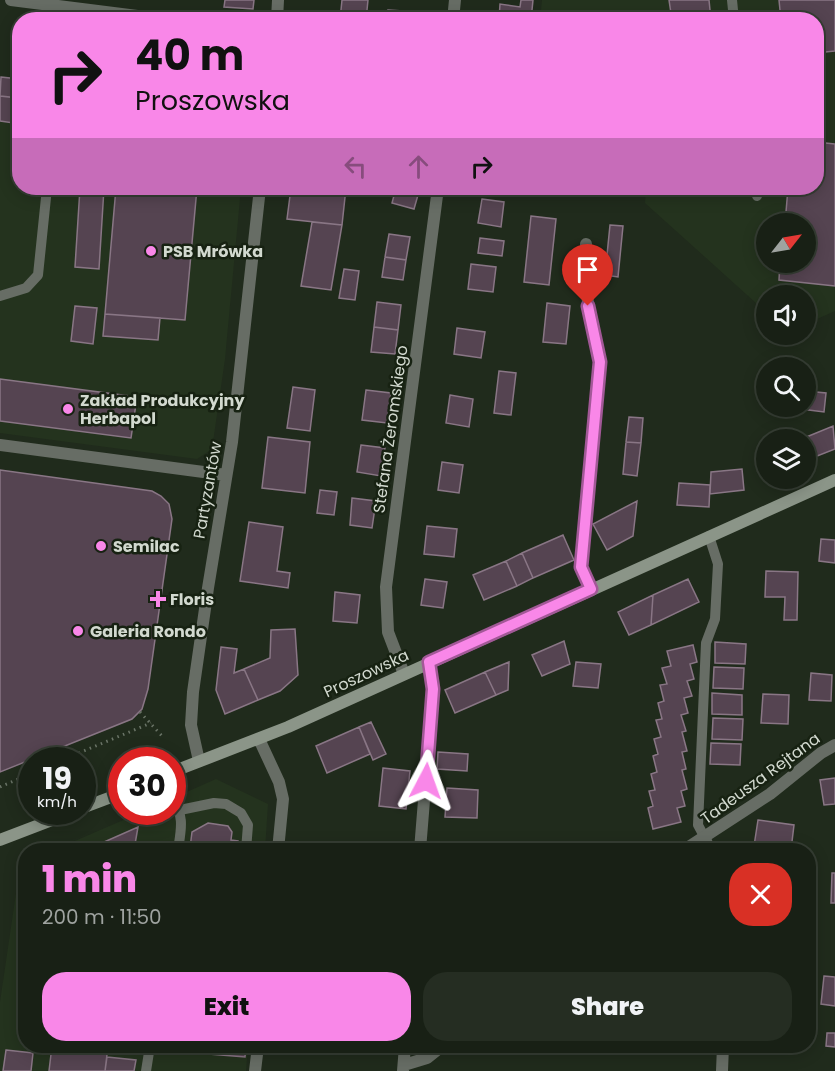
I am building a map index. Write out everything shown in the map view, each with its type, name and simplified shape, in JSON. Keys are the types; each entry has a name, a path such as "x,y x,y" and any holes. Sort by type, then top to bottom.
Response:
{"main road":[{"name":"Proszowska","path":"186,766 259,738 835,480"},
{"path":"0,840 39,825"}],"street":[{"path":"11,0 106,12"},
{"name":"Partyzantów","path":"199,761 191,726 194,692 232,442 259,195"},
{"name":"Stefana Żeromskiego","path":"404,674 388,632 386,587 437,195"},
{"path":"586,244 588,306 600,362 581,567 591,589"},
{"path":"0,445 226,475"},
{"path":"421,843 433,689 429,662"},
{"path":"259,738 279,782 283,799 279,843"},
{"name":"Tadeusza Rejtana","path":"708,843 821,753 835,745"},
{"path":"255,1071 257,1053"},
{"path":"405,1053 404,1068 433,1053"},
{"path":"722,1071 723,1053"}],"lane":[{"path":"0,296 26,288 38,275 46,195"},
{"path":"707,843 698,825 706,643 715,619 718,564 709,537"},
{"path":"186,809 214,803 226,804 240,813 248,825 247,843"},
{"path":"179,843 181,825"},
{"path":"146,1071 149,1053"}],"path":[{"path":"140,712 162,736"},
{"path":"93,747 151,723"},
{"path":"0,787 18,779"}],"shaded area":[{"path":"542,0 835,0 835,311 816,320 816,285 756,285 756,303 645,203 646,195 824,195 824,12 541,12"},
{"path":"0,95 12,96 12,195 240,195 225,359 212,449 197,459 0,433"},
{"path":"216,779 268,804 265,843 70,843 112,825 186,825 186,792"},
{"path":"18,880 18,1053 247,1053 246,1071 0,1071 0,1002"}],"building":[{"path":"225,0 254,0 253,9 224,7"},
{"path":"342,0 368,0 367,12 341,12"},
{"path":"521,0 533,0 532,12 500,12 500,4 520,7"},
{"path":"669,0 709,0 710,12 671,12"},
{"path":"779,0 835,0 835,51 824,52 824,12 780,12"},
{"path":"1,77 12,78 12,98 0,96"},
{"path":"0,96 12,97 12,123 0,121"},
{"path":"824,143 835,144 835,286 779,280 779,273 816,273 816,213 786,213 787,195 824,195"},
{"path":"80,195 104,195 99,269 75,267"},
{"name":"PSB Mrówka","path":"115,195 196,195 185,320 105,314"},
{"path":"290,195 345,195 342,225 287,219"},
{"path":"394,195 418,195 414,209 392,203"},
{"path":"482,199 504,202 501,227 478,223"},
{"path":"531,216 556,219 549,285 524,282"},
{"path":"312,222 342,225 331,290 301,286"},
{"path":"610,225 623,226 618,277 605,275"},
{"path":"389,234 410,237 406,260 385,257"},
{"path":"480,238 504,241 502,256 478,253"},
{"path":"385,257 406,260 403,280 382,277"},
{"path":"471,264 496,267 493,292 468,289"},
{"path":"344,269 359,271 355,300 339,298"},
{"path":"377,302 401,305 398,330 374,327"},
{"path":"547,303 570,306 566,344 543,342"},
{"path":"75,306 97,308 93,344 71,341"},
{"path":"105,314 160,318 158,340 103,336"},
{"path":"374,327 398,330 395,354 371,352"},
{"path":"457,328 485,332 481,358 454,354"},
{"path":"499,371 516,373 511,415 494,413"},
{"name":"Zakład Produkcyjny Herbapol","path":"0,379 137,397 131,438 0,421"},
{"path":"293,387 315,390 310,431 287,428"},
{"path":"366,390 391,393 387,423 362,420"},
{"path":"816,392 826,393 824,412 816,411"},
{"path":"450,395 473,399 469,427 446,423"},
{"path":"629,417 643,418 641,443 626,442"},
{"path":"833,426 835,449 816,456 816,433"},
{"path":"268,437 310,442 305,493 262,488"},
{"path":"626,442 641,443 637,476 623,474"},
{"path":"361,445 385,448 381,476 357,472"},
{"path":"442,462 463,465 459,493 438,490"},
{"path":"742,469 744,490 710,494 711,472"},
{"name":"Galeria Rondo","path":"0,470 152,491 161,496 169,504 172,519 148,689 142,709 132,719 62,747 18,747 18,765 0,772"},
{"path":"679,483 710,485 709,507 677,505"},
{"path":"320,490 337,492 334,515 317,513"},
{"path":"352,498 376,501 372,528 350,525"},
{"path":"637,501 633,536 607,550 593,524"},
{"path":"249,522 283,527 277,571 290,573 288,588 240,581"},
{"path":"427,526 457,529 454,557 424,554"},
{"path":"563,535 574,560 533,578 522,553"},
{"path":"821,539 835,540 835,563 819,561"},
{"path":"522,553 533,578 517,586 506,561"},
{"path":"506,561 517,586 484,600 473,575"},
{"path":"766,571 798,572 797,620 784,620 785,597 765,597"},
{"path":"425,579 447,582 443,608 421,605"},
{"path":"688,579 699,602 651,625 653,595"},
{"path":"335,592 360,595 357,623 333,621"},
{"path":"653,595 651,625 629,635 618,612"},
{"path":"295,629 298,675 280,691 258,700 244,669 270,658 271,630"},
{"path":"564,641 570,664 542,676 532,655"},
{"path":"715,642 746,644 745,664 715,663"},
{"path":"693,645 697,662 690,664 694,679 687,681 692,696 684,698 688,713 681,715 686,731 682,732 687,751 682,752 686,769 682,770 687,789 681,791 685,806 677,808 681,822 653,829 648,808 653,806 649,791 655,790 651,774 657,772 653,756 658,754 654,739 661,737 656,720 662,719 658,703 664,701 660,685 667,684 662,668 671,666 667,651"},
{"path":"221,647 237,649 234,673 244,669 258,700 225,714 216,690"},
{"path":"509,662 508,690 496,695 485,672"},
{"path":"576,662 601,664 598,688 573,686"},
{"path":"714,667 744,668 743,689 713,688"},
{"path":"485,672 496,695 455,713 445,690"},
{"path":"811,673 832,675 831,701 809,700"},
{"path":"712,693 742,695 742,715 712,714"},
{"path":"763,694 789,695 788,724 761,723"},
{"path":"713,718 743,719 742,740 712,739"},
{"path":"371,722 386,754 373,760 359,727"},
{"path":"359,727 370,754 327,773 316,746"},
{"path":"711,743 741,744 740,765 710,764"},
{"path":"438,752 468,754 467,771 437,769"},
{"path":"383,768 410,771 406,809 379,806"},
{"path":"835,778 835,804 824,805 820,780"},
{"path":"447,788 478,790 477,818 445,817"},
{"path":"758,820 794,825 792,843 754,843"},
{"path":"208,823 228,826 232,832 231,840 238,841 238,843 191,843 192,832"},
{"path":"138,827 135,843 102,843"},
{"path":"832,873 835,873 835,903 831,903"},
{"path":"824,976 835,977 835,1006 821,1004"},
{"path":"827,1033 835,1033 835,1047 826,1046"},
{"path":"6,1050 33,1053 31,1071 3,1071"},
{"path":"51,1053 107,1053 105,1071 49,1071"},
{"path":"209,1053 245,1053 245,1057"},
{"path":"107,1057 136,1060 134,1071 105,1071"}],"place":[{"name":"PSB Mrówka","path":"151,251"},
{"name":"Zakład Produkcyjny Herbapol","path":"68,409"},
{"name":"Semilac","path":"101,546"},
{"name":"Floris","path":"158,599"},
{"name":"Galeria Rondo","path":"78,631"}],"route":[{"path":"426,781 433,689 429,662 591,589 581,567 600,362 588,306"}]}
